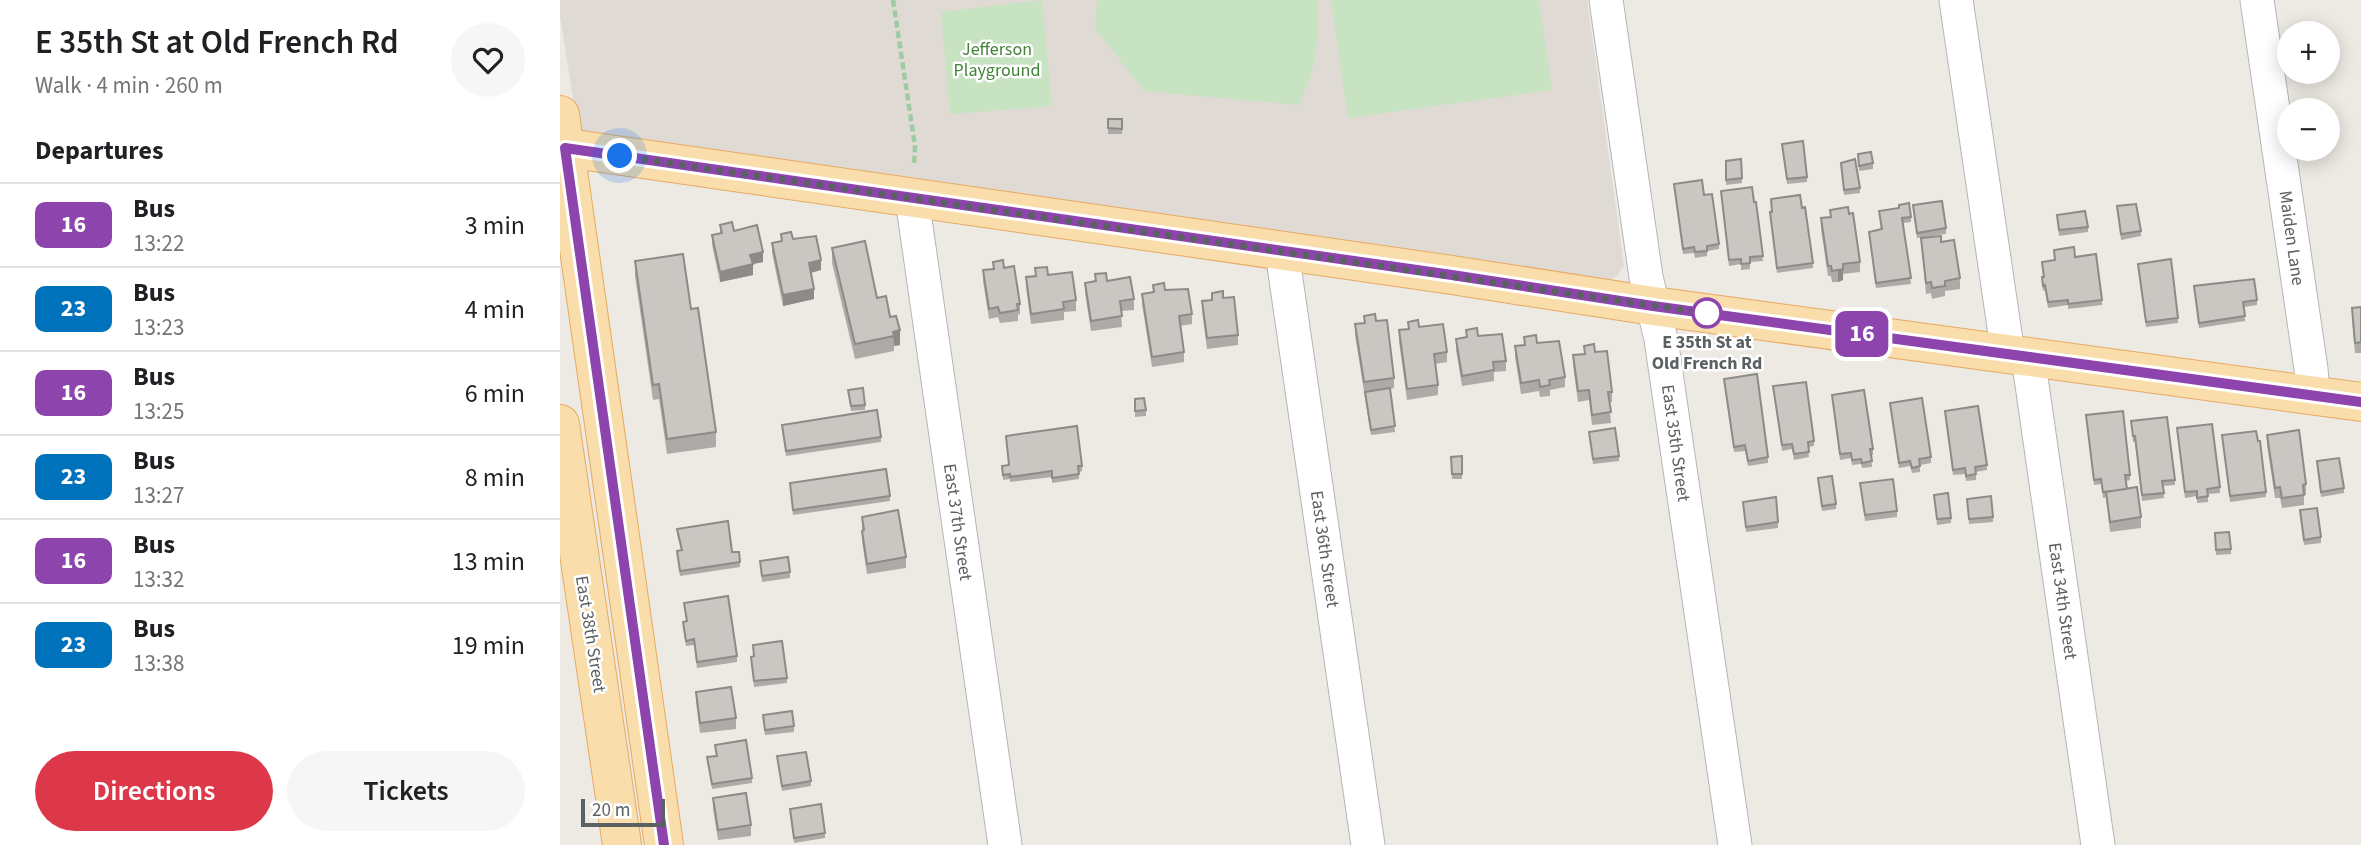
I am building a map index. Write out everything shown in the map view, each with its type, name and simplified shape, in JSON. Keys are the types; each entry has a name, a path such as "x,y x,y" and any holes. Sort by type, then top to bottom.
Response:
{"main road":[{"path":"664,845 562,137 913,186 1096,223 1282,252 1653,306 2361,402"},
{"name":"East 38th Street","path":"560,424 564,473 622,845"}],"street":[{"name":"East 35th Street","path":"1606,0 1646,276 1661,340 1735,845"},
{"name":"East 34th Street","path":"1956,0 2018,356 2098,845"},
{"name":"Maiden Lane","path":"2257,0 2313,394"},
{"name":"East 37th Street","path":"913,186 1005,845"},
{"name":"East 36th Street","path":"1282,252 1368,845"},
{"path":"564,473 611,469"}],"path":[{"path":"893,0 915,146 913,186"}],"shaded area":[{"path":"560,0 1587,0 1624,266 1618,275 1609,281 582,135 578,130 560,16"}],"green space":[{"name":"Jefferson Playground","path":"1042,0 1052,106 950,114 941,12"},
{"path":"1097,0 1317,0 1316,54 1299,105 1144,91 1095,28"},
{"path":"1331,0 1539,0 1552,90 1348,118"}],"building":[{"path":"1108,119 1122,119 1122,129 1108,128"},
{"path":"1803,141 1807,177 1787,179 1782,144"},
{"path":"1871,152 1873,163 1859,166 1858,154"},
{"path":"1741,159 1742,178 1726,180 1726,161"},
{"path":"1855,159 1860,188 1844,190 1841,163"},
{"path":"1702,180 1704,195 1712,194 1719,244 1707,246 1707,251 1695,252 1694,247 1683,249 1674,184"},
{"path":"1752,187 1763,256 1750,257 1750,263 1741,264 1741,259 1729,260 1721,191"},
{"path":"1800,195 1802,208 1805,207 1813,263 1777,268 1770,212 1771,199"},
{"path":"1942,201 1946,228 1917,233 1913,205"},
{"path":"1909,203 1911,217 1902,218 1911,278 1876,283 1869,232 1882,229 1879,211 1899,208 1899,205"},
{"path":"2136,204 2141,231 2121,234 2117,206"},
{"path":"1848,207 1849,214 1853,213 1860,262 1843,264 1843,269 1832,271 1831,266 1828,266 1821,218 1831,217 1830,210"},
{"path":"2085,211 2088,227 2059,230 2057,215"},
{"path":"732,222 734,231 757,225 763,252 750,255 753,264 720,272 712,235 722,233 720,225"},
{"path":"791,232 793,239 816,236 821,260 809,263 814,289 783,295 772,243 782,241 781,234"},
{"path":"1941,236 1941,242 1954,240 1960,278 1945,281 1945,286 1932,288 1931,282 1926,283 1921,238"},
{"path":"865,241 877,298 886,296 890,317 896,316 900,330 893,332 894,336 855,344 832,248"},
{"path":"2074,247 2075,257 2096,254 2102,300 2068,304 2068,300 2048,302 2045,285 2043,286 2042,262 2055,260 2054,250"},
{"path":"683,254 691,309 698,308 716,432 667,439 659,384 653,385 635,261"},
{"path":"2171,259 2178,318 2146,322 2138,264"},
{"path":"1003,260 1004,268 1014,266 1020,304 1017,304 1018,310 1000,313 998,307 989,309 983,270 994,269 993,262"},
{"path":"1047,267 1048,275 1072,272 1076,300 1063,302 1064,309 1031,314 1026,277 1036,276 1035,268"},
{"path":"1106,273 1107,281 1130,277 1134,299 1120,301 1122,316 1091,321 1085,283 1096,281 1095,274"},
{"path":"2254,279 2257,300 2243,302 2245,316 2199,323 2194,286"},
{"path":"1164,283 1165,290 1188,289 1192,314 1179,316 1184,352 1152,357 1142,294 1154,292 1153,285"},
{"path":"1223,291 1223,298 1234,297 1238,335 1207,338 1202,301 1212,300 1212,293"},
{"path":"2361,307 2361,342 2355,343 2352,308"},
{"path":"1375,314 1376,321 1387,320 1394,378 1364,382 1355,324 1365,323 1364,316"},
{"path":"1418,320 1419,327 1443,324 1447,352 1434,354 1438,385 1407,389 1399,330 1409,329 1408,322"},
{"path":"1477,328 1478,336 1502,334 1506,361 1493,362 1494,370 1462,376 1456,339 1467,337 1466,330"},
{"path":"1536,335 1537,343 1559,341 1565,377 1549,380 1550,385 1540,387 1539,380 1521,383 1515,346 1525,345 1524,337"},
{"path":"1594,344 1595,352 1607,351 1612,392 1608,392 1611,412 1592,415 1589,390 1578,391 1573,355 1585,354 1584,346"},
{"path":"1757,374 1768,457 1748,461 1745,445 1734,447 1724,379"},
{"path":"1806,382 1814,441 1808,442 1809,452 1794,454 1792,444 1782,445 1773,386"},
{"path":"863,388 865,405 851,406 848,390"},
{"path":"1390,388 1395,426 1371,430 1365,392"},
{"path":"1864,390 1873,449 1870,449 1872,461 1862,463 1861,459 1852,460 1851,453 1840,454 1832,395"},
{"path":"1144,398 1146,410 1135,411 1135,399"},
{"path":"1922,398 1931,457 1919,459 1920,466 1912,468 1910,461 1899,463 1890,403"},
{"path":"1978,406 1987,465 1975,467 1976,474 1966,476 1965,468 1953,470 1945,411"},
{"path":"877,410 881,437 786,451 782,425"},
{"path":"2123,411 2130,475 2125,475 2127,489 2103,492 2101,479 2094,480 2086,415"},
{"path":"2167,417 2175,480 2162,481 2164,493 2142,495 2131,421"},
{"path":"2212,424 2220,487 2207,489 2208,496 2197,498 2197,491 2185,492 2177,428"},
{"path":"1077,426 1082,466 1078,466 1079,474 1052,478 1052,471 1010,477 1010,474 1003,475 1002,466 1009,465 1006,436"},
{"path":"1615,428 1619,456 1593,459 1589,432"},
{"path":"2299,430 2306,484 2303,485 2304,495 2282,498 2280,487 2275,488 2267,435"},
{"path":"2256,431 2260,441 2266,492 2230,496 2222,435"},
{"path":"1462,456 1462,474 1452,474 1451,457"},
{"path":"2339,458 2344,488 2321,492 2317,461"},
{"path":"886,469 890,496 793,510 790,483"},
{"path":"1832,476 1836,504 1822,506 1818,478"},
{"path":"1893,479 1897,511 1865,515 1860,483"},
{"path":"2137,487 2141,517 2110,522 2106,492"},
{"path":"1948,493 1951,518 1937,519 1934,495"},
{"path":"1991,496 1993,517 1969,519 1967,499"},
{"path":"1776,497 1778,522 1746,527 1743,502"},
{"path":"2317,508 2321,537 2304,540 2300,510"},
{"path":"898,510 906,557 867,564 862,517"},
{"path":"728,521 732,552 739,552 740,562 680,571 677,551 682,550 677,529"},
{"path":"2229,532 2231,549 2216,550 2215,533"},
{"path":"788,557 790,572 762,576 760,561"},
{"path":"728,596 737,656 697,662 694,639 686,641 684,603"},
{"path":"782,641 787,678 754,681 751,657 754,656 753,645"},
{"path":"731,687 736,718 700,723 696,692"},
{"path":"792,711 794,726 765,730 763,715"},
{"path":"746,740 752,778 712,784 707,757 717,756 715,745"},
{"path":"806,752 811,781 782,786 777,756"},
{"path":"746,793 751,825 718,830 713,798"},
{"path":"821,804 825,833 794,838 790,809"}],"bus line":[{"name":"16","path":"664,845 565,148 1653,306 2361,402"}],"place":[{"name":"E 35th St at Old French Rd","path":"1707,313"}],"route":[{"path":"620,156 1712,314 1707,313"}]}
